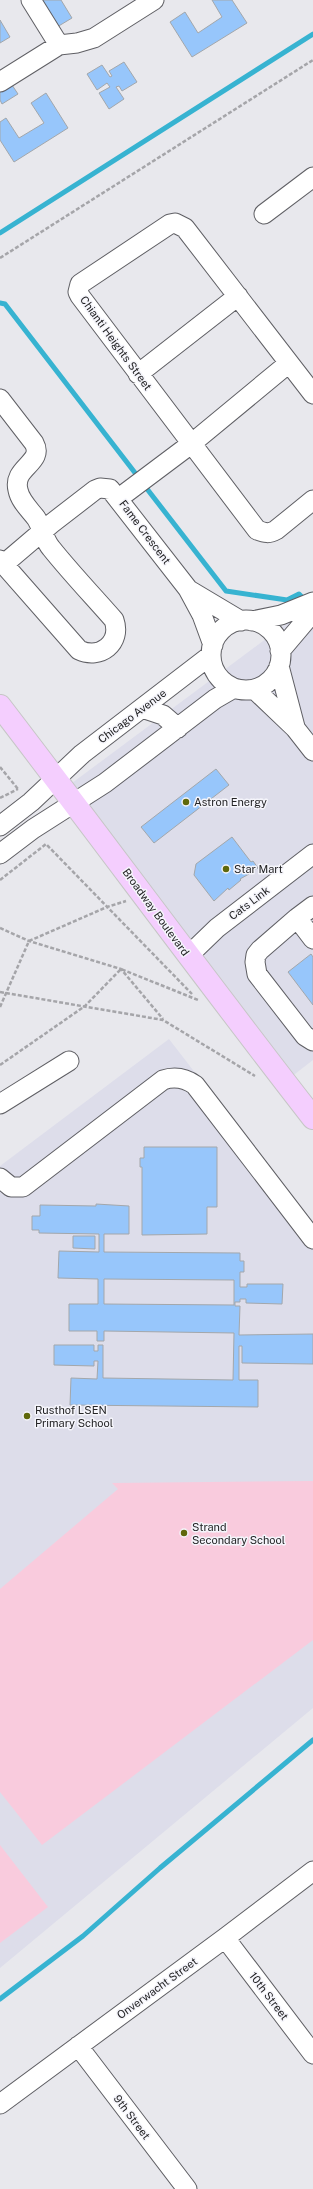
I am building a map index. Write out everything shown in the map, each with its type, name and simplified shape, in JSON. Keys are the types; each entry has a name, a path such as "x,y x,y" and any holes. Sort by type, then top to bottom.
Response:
{"main road":[{"name":"Broadway Boulevard","path":"0,706 145,896 188,956 205,993 276,1071 313,1118"}],"street":[{"path":"31,0 60,45"},
{"path":"0,82 60,45 77,43 94,38 154,0"},
{"path":"264,214 313,177"},
{"name":"Chianti Heights Street","path":"313,394 185,228 175,223 170,224 82,282 78,288 80,296 257,530 264,533 276,530 313,500"},
{"path":"138,374 238,296"},
{"path":"132,488 191,444 289,364"},
{"path":"0,399 36,446 34,460 21,472 18,477 17,490 43,532 50,547 114,620 122,636 99,653 92,654 79,650 2,562 43,532"},
{"name":"Fame Crescent","path":"43,532 95,490 100,488 132,488 202,615 212,650"},
{"name":"Fame Crescent","path":"188,589 246,621"},
{"path":"234,688 217,675 212,650 222,630 231,624 281,615 313,602"},
{"path":"0,854 33,829 105,783 215,699 234,688 254,689 270,681 280,659 313,612"},
{"path":"246,621 260,624 271,632 278,643 295,728"},
{"name":"Chicago Avenue","path":"0,826 31,802 82,754 142,708 212,650"},
{"path":"254,689 295,728 313,751"},
{"path":"142,708 163,715 178,728"},
{"name":"Cats Link","path":"188,956 217,928 313,854"},
{"path":"313,906 297,918 256,955 256,968 260,978 305,1036 313,1041"},
{"path":"297,918 313,939"},
{"path":"0,1104 69,1061"},
{"path":"0,1178 11,1187 20,1189 163,1080 170,1077 183,1079 195,1085 313,1239"},
{"name":"Onverwacht Street","path":"0,2104 313,1871"},
{"name":"10th Street","path":"225,1938 313,2054"},
{"name":"9th Street","path":"78,2046 187,2189"}],"path":[{"path":"0,258 313,60"},
{"path":"0,767 18,789"},
{"path":"0,880 46,844 107,907 205,993"},
{"path":"0,1007 5,992 29,941 107,907 145,896"},
{"path":"0,928 29,941 121,970 205,993"},
{"path":"0,1065 84,1006 121,970"},
{"path":"121,970 163,1020 258,1077 276,1071"},
{"path":"0,992 163,1020"}],"shaded area":[{"path":"313,604 313,1060 286,1081 64,789"},
{"name":"Strand Secondary School","path":"169,1039 313,1225 313,1708 0,1968 0,1166"},
{"path":"313,1481 313,1640 42,1845 0,1792 0,1589 118,1489 112,1483"},
{"path":"0,1845 48,1907 0,1943"}],"building":[{"path":"40,0 61,0 72,18 57,27"},
{"path":"212,0 232,0 247,23 192,57 170,22 185,12 198,33 222,17"},
{"path":"0,20 10,37 0,43"},
{"path":"124,62 137,82 122,91 119,86 116,87 124,99 109,109 99,93 110,87 107,83 97,90 87,74 102,65 110,77 112,76 109,71"},
{"path":"12,85 18,94 2,104 0,100 0,92"},
{"path":"46,93 68,128 14,162 0,140 0,122 6,118 19,138 44,123 31,103"},
{"path":"216,769 229,785 154,843 141,827"},
{"name":"Star Mart","path":"232,837 251,862 253,861 258,868 240,879 241,880 229,890 228,888 214,901 194,875 196,864"},
{"path":"311,954 313,957 313,1005 288,972"},
{"path":"144,1147 217,1147 217,1207 207,1207 207,1234 142,1235 142,1167 140,1167 140,1158 144,1158"},
{"path":"96,1204 129,1206 129,1234 104,1234 104,1252 240,1253 240,1261 244,1261 244,1272 240,1272 240,1287 247,1287 247,1284 283,1284 282,1304 246,1303 246,1299 240,1299 240,1302 235,1302 235,1306 240,1306 239,1335 313,1334 313,1364 242,1363 242,1346 239,1346 239,1380 258,1380 258,1407 70,1405 71,1378 97,1379 98,1361 94,1361 94,1366 54,1365 54,1345 94,1345 94,1351 98,1351 98,1345 103,1345 103,1378 233,1380 234,1333 104,1331 104,1341 97,1341 97,1331 69,1331 69,1304 98,1304 98,1279 58,1278 59,1251 99,1252 99,1234 39,1233 39,1230 32,1230 32,1216 40,1216 40,1205 96,1206","holes":["104,1279 234,1280 234,1305 104,1304"]},
{"path":"73,1236 95,1236 95,1249 73,1248"}],"waterway":[{"path":"0,233 313,34"},
{"path":"0,303 5,304 139,478"},
{"path":"144,485 226,591 287,600 299,594 302,597"},
{"path":"0,1999 83,1936 160,1868 313,1740"}],"place":[{"name":"Astron Energy","path":"186,802"},
{"name":"Star Mart","path":"226,869"},
{"name":"Rusthof LSEN Primary School","path":"27,1416"},
{"name":"Strand Secondary School","path":"184,1533"}]}
